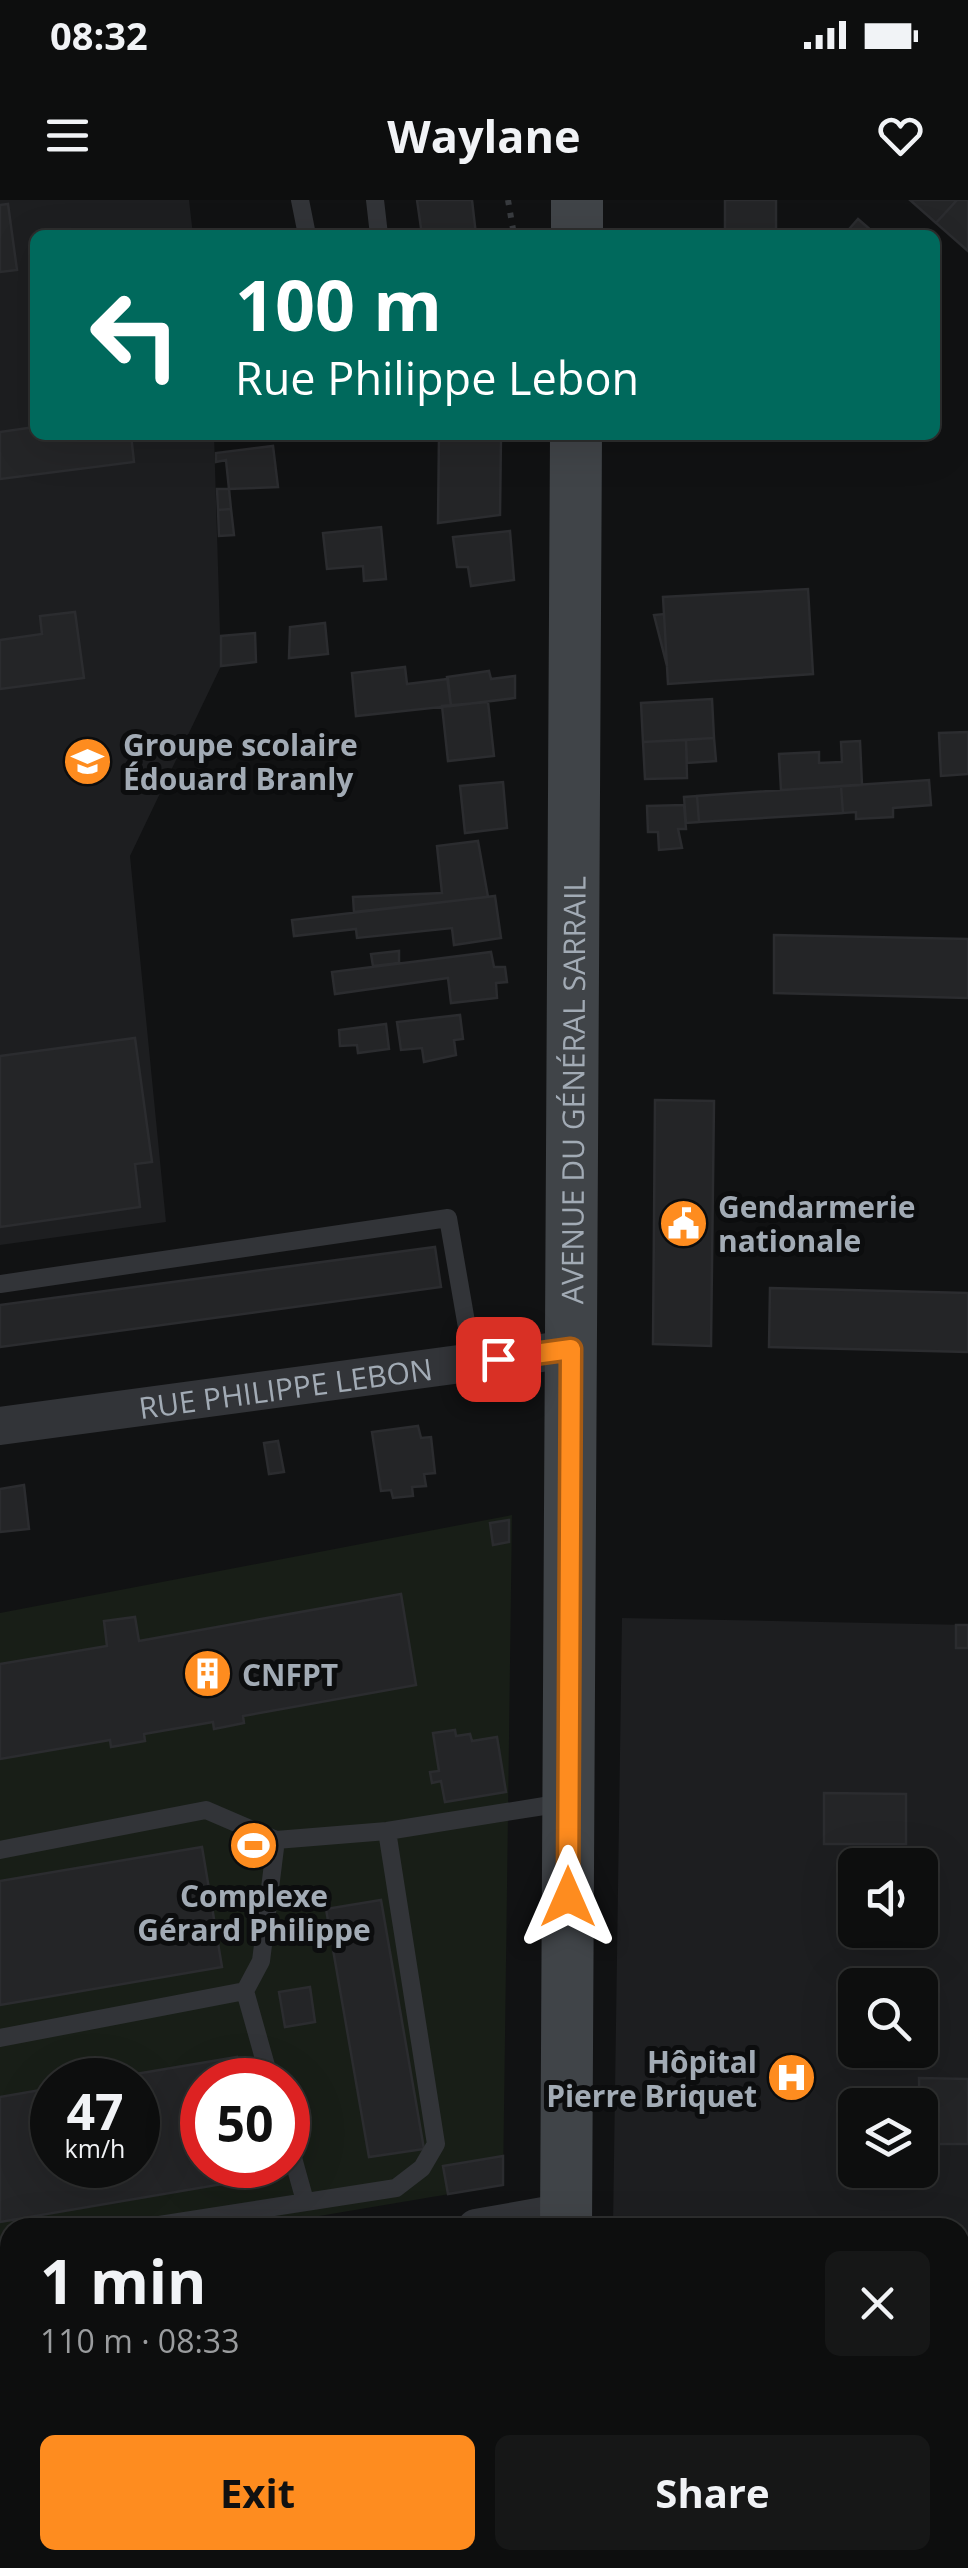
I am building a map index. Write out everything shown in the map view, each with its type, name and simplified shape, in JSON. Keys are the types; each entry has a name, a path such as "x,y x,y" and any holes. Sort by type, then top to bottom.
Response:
{"main road":[{"path":"577,200 577,230"},
{"name":"AVENUE DU GÉNÉRAL SARRAIL","path":"566,2218 576,440"}],"street":[{"name":"RUE PHILIPPE LEBON","path":"0,1426 571,1349"}],"lane":[{"path":"300,200 307,230"},
{"path":"374,200 378,230"},
{"path":"0,1284 448,1218 473,1362"},
{"path":"0,1850 206,1810 276,1840 387,1831 568,1802"},
{"path":"203,2218 396,2188 422,2168 436,2144 387,1831"},
{"path":"264,2058 245,1991 261,1961 276,1840"},
{"path":"0,2038 245,1991"},
{"path":"301,2188 305,2202"}],"path":[{"path":"508,200 513,230"}],"shaded area":[{"name":"Groupe scolaire Édouard Branly","path":"0,200 189,200 192,230 30,230 30,440 214,440 221,666 130,856 166,1222 0,1245"},
{"name":"Complexe Gérard Philippe","path":"512,1515 503,2185 307,2218 0,2218 0,1613"},
{"name":"Hôpital Pierre Briquet","path":"622,1618 968,1625 968,2218 613,2218"}],"building":[{"path":"417,200 472,200 475,230 421,230"},
{"path":"725,200 776,200 776,230 725,230"},
{"path":"910,200 957,200 936,223"},
{"path":"957,200 968,200 968,251 936,223"},
{"path":"8,204 17,270 0,272 0,205"},
{"path":"858,219 871,230 848,230"},
{"path":"30,428 30,440 132,440 134,462 0,479 0,432"},
{"path":"439,440 501,440 500,515 438,523"},
{"path":"273,446 278,487 229,489 226,460 216,462 216,453"},
{"path":"217,489 229,489 231,509 218,510"},
{"path":"231,509 234,535 219,536 218,510"},
{"path":"381,527 386,579 364,581 363,566 327,569 323,533"},
{"path":"510,531 514,580 471,586 468,567 457,567 453,537"},
{"path":"808,589 813,674 668,684 663,597"},
{"path":"75,612 84,678 0,689 0,640 42,634 40,616"},
{"path":"664,614 667,666 654,615"},
{"path":"325,623 328,654 289,658 290,627"},
{"path":"255,633 256,662 221,666 221,636"},
{"path":"405,667 407,684 448,679 451,706 356,716 352,673"},
{"path":"489,671 491,679 515,676 515,698 451,706 447,677"},
{"path":"712,699 714,738 643,742 641,703"},
{"path":"488,702 494,756 448,761 442,706"},
{"path":"968,732 968,774 941,776 939,733"},
{"path":"714,738 716,761 687,763 686,740"},
{"path":"686,740 687,778 645,779 643,742"},
{"path":"860,741 862,785 781,790 779,754 819,752 819,763 842,762 841,742"},
{"path":"929,780 931,805 893,808 893,817 856,819 856,812 843,813 841,786"},
{"path":"503,782 507,828 465,833 460,786"},
{"path":"841,786 843,813 699,822 697,796"},
{"path":"697,796 699,822 686,823 684,797"},
{"path":"684,805 686,829 678,829 682,848 659,850 658,832 648,832 647,806"},
{"path":"478,841 488,897 354,912 353,897 442,893 437,846"},
{"path":"495,896 501,938 454,945 452,928 357,938 356,929 294,936 292,920"},
{"path":"774,935 968,939 968,998 774,993"},
{"path":"399,951 399,963 373,966 371,954"},
{"path":"491,952 494,967 505,967 507,982 496,983 497,998 451,1003 448,978 335,994 332,972"},
{"path":"460,1015 463,1039 454,1040 456,1055 424,1062 422,1048 401,1050 397,1022"},
{"path":"386,1024 389,1049 358,1053 357,1045 340,1046 339,1030"},
{"path":"135,1038 152,1162 135,1164 140,1207 0,1227 0,1056"},
{"name":"Gendarmerie nationale","path":"655,1100 714,1101 711,1346 653,1344"},
{"path":"435,1247 441,1287 0,1347 0,1305"},
{"path":"770,1288 968,1293 968,1352 769,1347"},
{"path":"418,1426 421,1438 431,1437 435,1473 424,1474 426,1486 412,1487 413,1496 393,1498 391,1490 381,1491 372,1432"},
{"path":"278,1441 284,1472 269,1474 264,1443"},
{"path":"24,1485 29,1529 0,1532 0,1489"},
{"path":"509,1520 509,1542 493,1545 490,1523"},
{"name":"CNFPT","path":"401,1594 416,1685 243,1716 244,1723 214,1729 213,1722 144,1734 145,1741 111,1747 110,1740 0,1759 0,1664 107,1646 104,1621 135,1617 139,1641"},
{"path":"956,1625 968,1625 968,1648 956,1648"},
{"path":"455,1730 456,1736 470,1734 472,1741 497,1737 506,1792 445,1802 441,1781 432,1783 430,1772 439,1771 433,1733"},
{"path":"824,1793 906,1794 906,1844 824,1844"},
{"path":"202,1847 222,1967 0,2005 0,1881"},
{"path":"381,1900 424,2149 369,2157 326,1909"},
{"path":"310,1987 315,2022 285,2027 279,1992"},
{"path":"180,2067 180,2188 199,2188 23,2218 0,2218 0,2097 30,2092 30,2188 160,2188 160,2070"},
{"path":"919,2078 968,2079 968,2144 938,2144 938,2088 919,2088"},
{"path":"503,2156 503,2185 448,2194 443,2166"}],"place":[{"name":"Groupe scolaire Édouard Branly","path":"88,761"},
{"name":"Gendarmerie nationale","path":"683,1223"},
{"name":"CNFPT","path":"207,1674"},
{"name":"Complexe Gérard Philippe","path":"254,1846"},
{"name":"Hôpital Pierre Briquet","path":"792,2078"}],"route":[{"path":"498,1359 571,1349 568,1897"}]}
